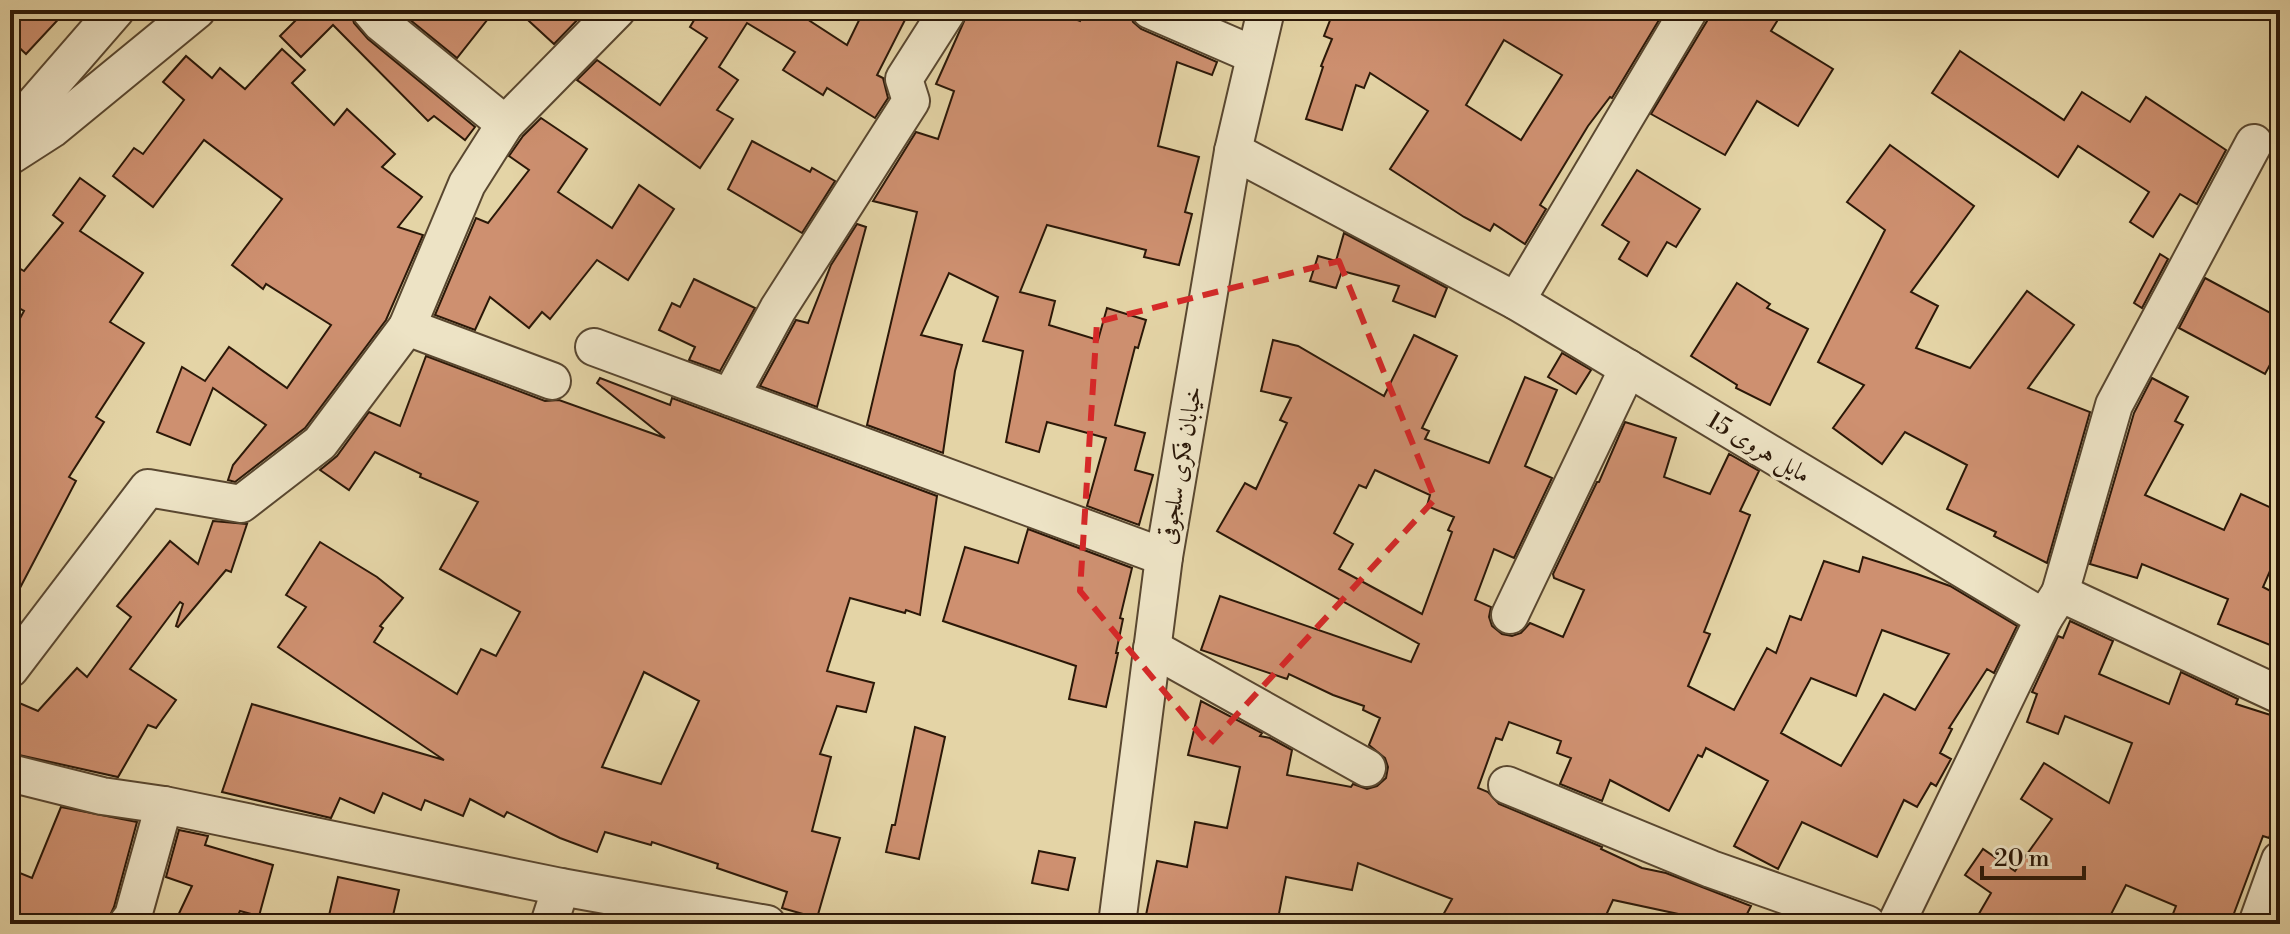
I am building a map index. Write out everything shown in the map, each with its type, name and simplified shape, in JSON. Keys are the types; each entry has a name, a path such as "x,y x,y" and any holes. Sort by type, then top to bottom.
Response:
{"street":[{"path":"10,132 116,10"},
{"path":"10,156 52,129 197,10"},
{"path":"370,10 381,23 505,124"},
{"path":"10,669 148,488 241,504 320,443 407,327 467,184 505,124 617,10"},
{"path":"730,397 778,309 911,101 904,79 948,10"},
{"path":"1150,10 1254,55"},
{"name":"خیابان فکری سلجوقی","path":"1117,924 1164,557 1233,151 1266,10"},
{"path":"1516,301 1689,10"},
{"path":"1896,924 2052,606 2114,405 2254,143"},
{"name":"مایل هروی 15","path":"1233,151 1516,301 1628,368 2052,606 2280,695"},
{"path":"407,327 552,381"},
{"path":"594,347 1164,557"},
{"path":"1510,615 1628,368"},
{"path":"1152,648 1367,768"},
{"path":"10,773 102,796 164,805 561,887 767,924"},
{"path":"1507,785 1711,869 1867,924"},
{"path":"127,924 133,916 164,805"},
{"path":"2257,924 2280,860"},
{"path":"549,924 561,887"}],"highlighted area":[{"path":"1339,261 1435,499 1209,745 1080,591 1097,322"}],"building":[{"path":"10,10 67,10 26,54 10,39"},
{"path":"306,10 350,10 354,23 368,39 475,127 465,140 434,116 428,121 333,25 301,57 280,36"},
{"path":"398,10 495,10 457,58"},
{"path":"517,10 587,10 554,44"},
{"path":"700,10 793,10 847,45 864,10 910,10 877,75 883,78 888,98 875,118 827,88 823,95 783,70 795,52 747,23 719,67 738,80 717,110 733,119 700,168 577,80 597,60 660,105 707,38 690,27"},
{"path":"969,10 1049,10 1080,21 1083,10 1129,10 1133,22 1141,29 1217,62 1212,75 1177,62 1158,146 1199,157 1185,212 1192,214 1179,265 1144,257 1146,250 1047,225 1020,292 1055,301 1049,325 1098,340 1107,308 1146,320 1138,348 1135,347 1115,425 1145,433 1135,470 1153,475 1139,525 1087,506 1106,438 1047,422 1039,452 1006,442 1023,351 983,341 998,297 949,273 921,335 962,345 943,453 867,425 917,212 873,201 916,132 938,139 954,91 936,84"},
{"path":"1203,10 1231,10 1227,20"},
{"path":"1334,10 1665,10 1612,98 1588,126 1540,205 1546,209 1525,244 1494,224 1490,231 1464,217 1390,169 1428,111 1370,73 1364,88 1356,85 1342,130 1306,119 1332,39 1324,36","holes":["1504,40 1562,75 1521,140 1466,105"]},
{"path":"1710,10 1784,10 1771,31 1833,69 1798,126 1757,101 1725,155 1651,114 1707,21"},
{"path":"282,49 305,70 292,83 334,125 347,109 395,154 382,167 422,197 398,227 423,235 386,320 305,428 235,482 228,480 233,465 266,425 213,388 190,445 157,432 182,367 205,381 229,347 287,388 331,325 266,284 263,289 232,265 282,199 204,140 153,207 113,176 134,148 143,154 184,100 163,82 186,56 212,78 220,68 245,89"},
{"path":"1960,51 2064,120 2082,92 2130,122 2146,97 2226,150 2197,204 2180,194 2153,237 2130,222 2149,192 2078,146 2058,177 1932,93"},
{"path":"541,118 587,149 558,192 612,228 639,185 674,209 628,280 597,260 550,319 542,312 529,328 490,297 475,330 435,315 476,218 488,223 529,170 509,156"},
{"path":"752,141 810,172 812,168 835,181 802,233 728,189"},
{"path":"1890,145 1974,206 1911,292 1938,306 1916,348 1970,368 2027,291 2074,325 2028,388 2090,412 2047,563 1994,536 1996,532 1947,509 1967,465 1905,432 1882,464 1833,428 1864,385 1818,362 1885,230 1847,202"},
{"path":"1637,170 1700,209 1676,247 1667,242 1647,276 1619,259 1629,242 1602,225"},
{"path":"80,178 105,196 80,231 143,273 110,322 144,343 96,417 104,422 69,477 76,481 10,607 10,337 24,311 10,303 10,263 24,271 63,223 53,215"},
{"path":"857,224 866,227 817,407 760,386 796,320 808,323 831,265"},
{"path":"1344,233 1447,288 1435,317 1393,301 1399,286 1342,271 1336,288 1310,281 1318,256 1336,261"},
{"path":"2160,254 2168,259 2142,308 2134,303"},
{"path":"2205,278 2280,318 2280,346 2265,374 2179,328"},
{"path":"694,279 755,308 720,371 689,360 695,347 659,330 672,303 680,307"},
{"path":"1737,283 1770,304 1767,308 1808,329 1770,405 1736,388 1737,385 1691,356"},
{"path":"1414,335 1457,356 1422,428 1429,431 1425,439 1489,463 1525,377 1557,390 1525,466 1552,478 1514,558 1494,549 1475,600 1491,607 1489,617 1492,626 1502,634 1512,636 1521,633 1530,623 1563,637 1584,590 1554,578 1553,574 1625,422 1676,438 1664,477 1710,494 1729,454 1759,471 1740,511 1750,515 1704,632 1710,634 1688,686 1734,710 1767,648 1776,653 1790,616 1801,620 1824,561 1859,572 1863,557 1917,574 1950,586 2017,626 1994,673 1987,669 1949,728 1952,729 1940,753 1951,759 1936,786 1931,783 1917,807 1904,800 1877,857 1802,822 1778,869 1734,846 1768,781 1706,748 1702,757 1698,755 1669,811 1610,780 1602,801 1560,784 1571,758 1557,753 1561,741 1509,722 1502,740 1496,738 1478,788 1488,792 1499,804 1602,847 1642,868 1666,873 1751,906 1742,924 1694,924 1697,918 1613,900 1602,924 1438,924 1452,899 1358,863 1352,890 1286,877 1277,924 1166,924 1145,920 1157,861 1187,867 1195,822 1227,828 1240,767 1188,755 1201,701 1262,733 1260,736 1292,750 1287,775 1351,787 1353,784 1367,789 1377,786 1386,778 1388,767 1385,758 1369,745 1380,718 1363,710 1364,706 1289,674 1287,679 1201,650 1220,596 1411,662 1419,644 1217,531 1245,483 1256,489 1287,423 1280,420 1291,398 1261,391 1273,340 1298,346 1384,396","holes":["1375,470 1430,495 1427,506 1454,517 1448,530 1452,532 1422,614 1339,569 1353,544 1334,533 1359,485 1366,488","1882,630 1949,654 1915,710 1884,694 1841,766 1781,733 1811,678 1856,696"]},
{"path":"1562,353 1591,370 1576,394 1548,377"},
{"path":"426,356 545,401 559,400 665,438 597,383 600,378 670,405 672,398 937,496 920,615 850,598 827,671 874,683 866,712 837,706 820,754 831,757 812,831 840,838 817,918 782,908 787,892 717,868 718,864 652,842 651,845 605,832 597,852 507,812 504,817 470,799 463,816 425,800 421,810 383,793 374,813 340,798 331,818 222,792 252,704 444,760 278,647 306,607 286,595 320,542 377,577 403,598 380,626 383,628 374,642 457,694 481,649 496,656 520,612 440,569 478,502 420,477 421,474 375,452 349,490 320,470 337,456 369,412 400,426","holes":["644,672 699,701 661,784 602,767"]},
{"path":"2152,378 2188,397 2175,421 2183,425 2145,495 2224,530 2241,494 2276,510 2271,523 2280,527 2280,548 2263,587 2280,596 2280,649 2218,624 2228,599 2142,564 2137,578 2090,564 2134,413"},
{"path":"213,521 247,524 231,572 226,570 178,627 183,604 180,602 130,669 176,700 156,728 148,725 118,777 10,753 10,699 38,711 77,668 87,677 131,617 117,606 170,541 198,564"},
{"path":"1028,529 1132,568 1120,618 1123,619 1118,653 1106,707 1069,699 1076,666 943,621 965,547 1018,563"},
{"path":"2070,621 2113,641 2099,674 2169,704 2181,672 2238,699 2236,704 2280,718 2280,807 2269,838 2263,836 2230,924 2169,924 2176,906 2126,885 2106,924 1973,924 1991,893 1965,875 1983,849 2015,871 2052,819 2021,799 2044,763 2109,803 2132,743 2065,716 2058,734 2027,722 2037,694 2032,692 2058,636 2063,638"},
{"path":"915,727 945,737 919,859 886,852 892,825 895,825"},
{"path":"61,807 137,822 114,907 106,924 10,924 10,869 32,878"},
{"path":"179,830 208,836 205,845 273,865 259,916 240,911 234,924 174,924 192,886 166,877"},
{"path":"1039,851 1075,858 1068,890 1032,883"},
{"path":"338,877 399,890 391,924 327,924"}]}
